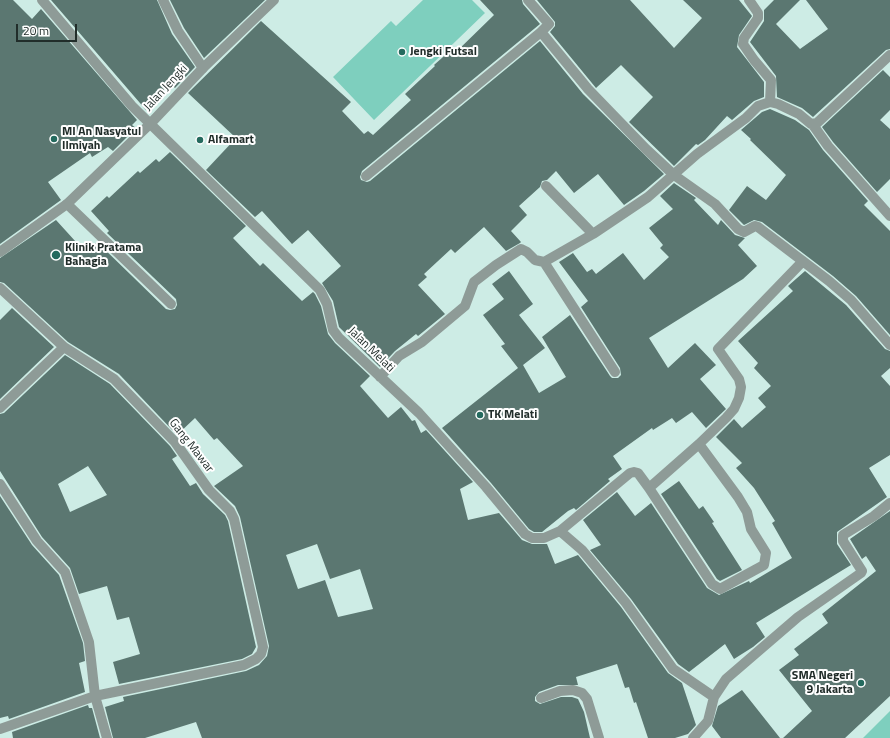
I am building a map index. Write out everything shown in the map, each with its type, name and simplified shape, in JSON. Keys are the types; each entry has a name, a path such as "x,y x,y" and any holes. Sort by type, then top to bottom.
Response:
{"street":[{"name":"Jalan Melati","path":"42,0 132,106 320,290 327,304 334,330 339,338 419,413 486,487 517,527 532,538 544,538 560,531"},
{"path":"163,0 178,31 203,68"},
{"name":"Jalan Jengki","path":"0,252 67,204 151,123 203,68 274,0"},
{"path":"366,176 549,24 528,0"},
{"path":"749,0 758,13 758,18 744,38 743,44 771,80 770,102"},
{"path":"541,32 588,90 674,175 715,204 738,229 744,232 755,226 758,227 803,261 851,300 890,345"},
{"path":"814,125 888,60"},
{"path":"380,377 399,356 422,342 465,306 474,282 496,265 521,249 527,252 535,260 544,262 593,234 648,197 697,154 746,118 758,106 770,102 778,104 799,114 809,123 814,125 828,146 888,210"},
{"path":"546,186 593,234"},
{"path":"67,204 171,304"},
{"path":"649,488 734,409 739,398 739,379 718,349 803,261"},
{"path":"544,262 615,372"},
{"name":"Gang Mawar","path":"0,288 64,347 114,379 175,442 208,490 230,511 234,519 251,592 263,647 261,654 244,665 95,696"},
{"path":"0,408 64,347"},
{"path":"698,444 747,512 751,529 766,554 764,565 720,589 716,588 638,473 630,473 560,531 582,550 626,603 673,669 714,697"},
{"path":"1,488 37,541 65,572 89,642 95,696 107,738"},
{"path":"693,738 708,721 714,697 726,679 798,617 860,575 862,571 843,541 843,535 874,516 890,503"},
{"path":"541,698 560,691 573,690 582,693 587,699 598,738"},
{"path":"0,729 95,696"}],"green space":[{"name":"Jengki Futsal","path":"423,0 472,0 485,13 374,120 333,77 391,21 396,26"},
{"path":"890,711 890,738 863,738"}],"building":[{"path":"0,0 13,0 32,19 41,9 137,120 132,125 136,128 113,151 108,147 92,157 90,153 48,182 61,200 0,244"},
{"path":"51,0 157,0 172,34 195,67 175,88 170,83 146,110"},
{"path":"170,0 265,0 204,58 184,28"},
{"path":"480,0 522,0 523,4 540,24 362,171 360,177 361,180 367,182 370,181 540,41 583,94 664,174 624,205 598,174 574,193 556,171 547,180 542,181 540,187 519,206 527,215 511,231 521,242 520,243 506,251 484,227 455,253 451,249 424,274 427,277 418,285 445,314 418,336 416,334 395,351 380,367 339,327 333,301 322,283 341,266 308,230 292,244 262,211 255,217 206,170 236,138 188,93 261,21 351,102 342,111 364,134 368,131 373,135 411,100 405,94 435,66 434,65 452,49 455,53 494,15"},
{"path":"537,0 630,0 674,48 702,18 683,0 739,0 752,16 739,35 737,47 764,82 764,97 754,101 732,120 727,116 705,140 698,145 696,144 674,166 629,122 653,97 621,65 596,88 550,32 555,26 555,22"},
{"path":"774,0 800,0 776,24 800,49 828,29 806,0 890,0 890,49 886,50 813,117 802,108 777,97 776,76 750,42 764,21 764,10"},
{"path":"883,70 890,77 890,110 880,120 890,129 890,179 877,192 833,142 822,127"},
{"path":"770,109 795,120 809,130 823,150 868,201 864,205 890,231 890,335 856,296 833,276 762,222 754,220 744,225 729,210 747,186 766,200 786,175 741,130 762,112"},
{"path":"170,152 246,226 233,238 260,266 263,263 302,301 313,292 315,294 321,306 328,334 335,343 370,376 360,386 388,418 401,407 412,421 415,420 421,433 426,430 473,482 460,489 468,520 499,513 522,540 532,544 547,544 555,564 578,555 621,607 668,673 682,683 696,725 688,734 675,738 648,738 636,702 634,703 629,687 625,688 617,664 576,677 578,685 558,685 539,692 535,697 535,701 540,704 561,697 572,697 578,699 584,712 590,738 202,738 196,722 145,738 113,738 105,707 124,701 123,697 246,671 259,665 267,656 269,646 240,517 235,506 214,486 243,466 217,438 214,440 195,418 177,435 119,374 68,342 4,283 0,282 0,258 56,220 86,253 97,242 166,309 175,309 177,305 176,299 107,233 109,231 91,211 107,196 109,198 138,171 140,173 156,159 159,162","holes":["317,544 330,579 360,569 373,609 338,617 325,580 298,589 286,555"]},
{"path":"674,183 696,198 694,200 718,225 721,220 735,235 745,238 738,245 757,266 743,279 649,338 668,368 695,343 716,365 700,379 726,409 706,428 692,412 676,423 672,418 653,430 652,428 613,456 622,469 608,479 610,481 576,510 574,508 568,511 542,532 534,532 529,529 491,483 442,428 518,368 501,346 505,344 483,315 504,299 492,284 509,271 533,304 519,315 545,348 523,365 539,393 566,377 542,337 570,315 610,376 612,378 618,378 621,375 620,368 581,307 588,301 559,262 573,253 587,272 592,269 596,274 623,253 644,280 669,257 660,248 663,245 649,228 673,209 660,196"},
{"path":"805,271 846,305 885,349 890,351 890,368 881,376 890,386 890,455 869,468 887,497 837,532 837,544 851,565 756,623 765,637 753,647 734,659 725,644 689,672 678,664 631,599 590,550 601,545 583,520 617,492 635,516 651,503 707,588 719,595 749,581 750,583 792,558 772,523 775,521 754,488 736,468 742,463 716,437 734,419 742,428 766,407 758,398 771,386 754,368 758,363 738,341 793,291 788,286"},
{"path":"12,308 54,347 0,399 0,320"},
{"path":"65,355 110,384 170,446 177,456 172,459 190,486 196,483 203,494 225,515 228,521 256,647 252,654 242,659 119,684 113,662 140,654 129,617 117,620 107,586 79,594 70,568 42,537 0,471 0,414 4,413","holes":["88,466 107,495 70,512 58,484"]},
{"path":"679,481 699,509 703,506 742,570 720,581 717,579 661,494"},
{"path":"0,496 32,545 59,575 83,643 85,661 79,663 85,692 9,719 8,716 0,718"},
{"path":"890,511 890,696 845,738 783,738 812,711 779,670 799,655 794,649 828,623 822,614 876,571 866,556 862,559 850,539"},
{"path":"742,690 780,738 721,738 712,726 718,706"},
{"path":"88,705 89,708 92,708 100,738 13,738 12,732"}],"place":[{"name":"Jengki Futsal","path":"402,52"},
{"name":"MI An Nasyatul Ilmiyah","path":"54,139"},
{"name":"Alfamart","path":"200,140"},
{"name":"Klinik Pratama Bahagia","path":"56,255"},
{"name":"TK Melati","path":"480,415"},
{"name":"SMA Negeri 9 Jakarta","path":"861,683"}]}
